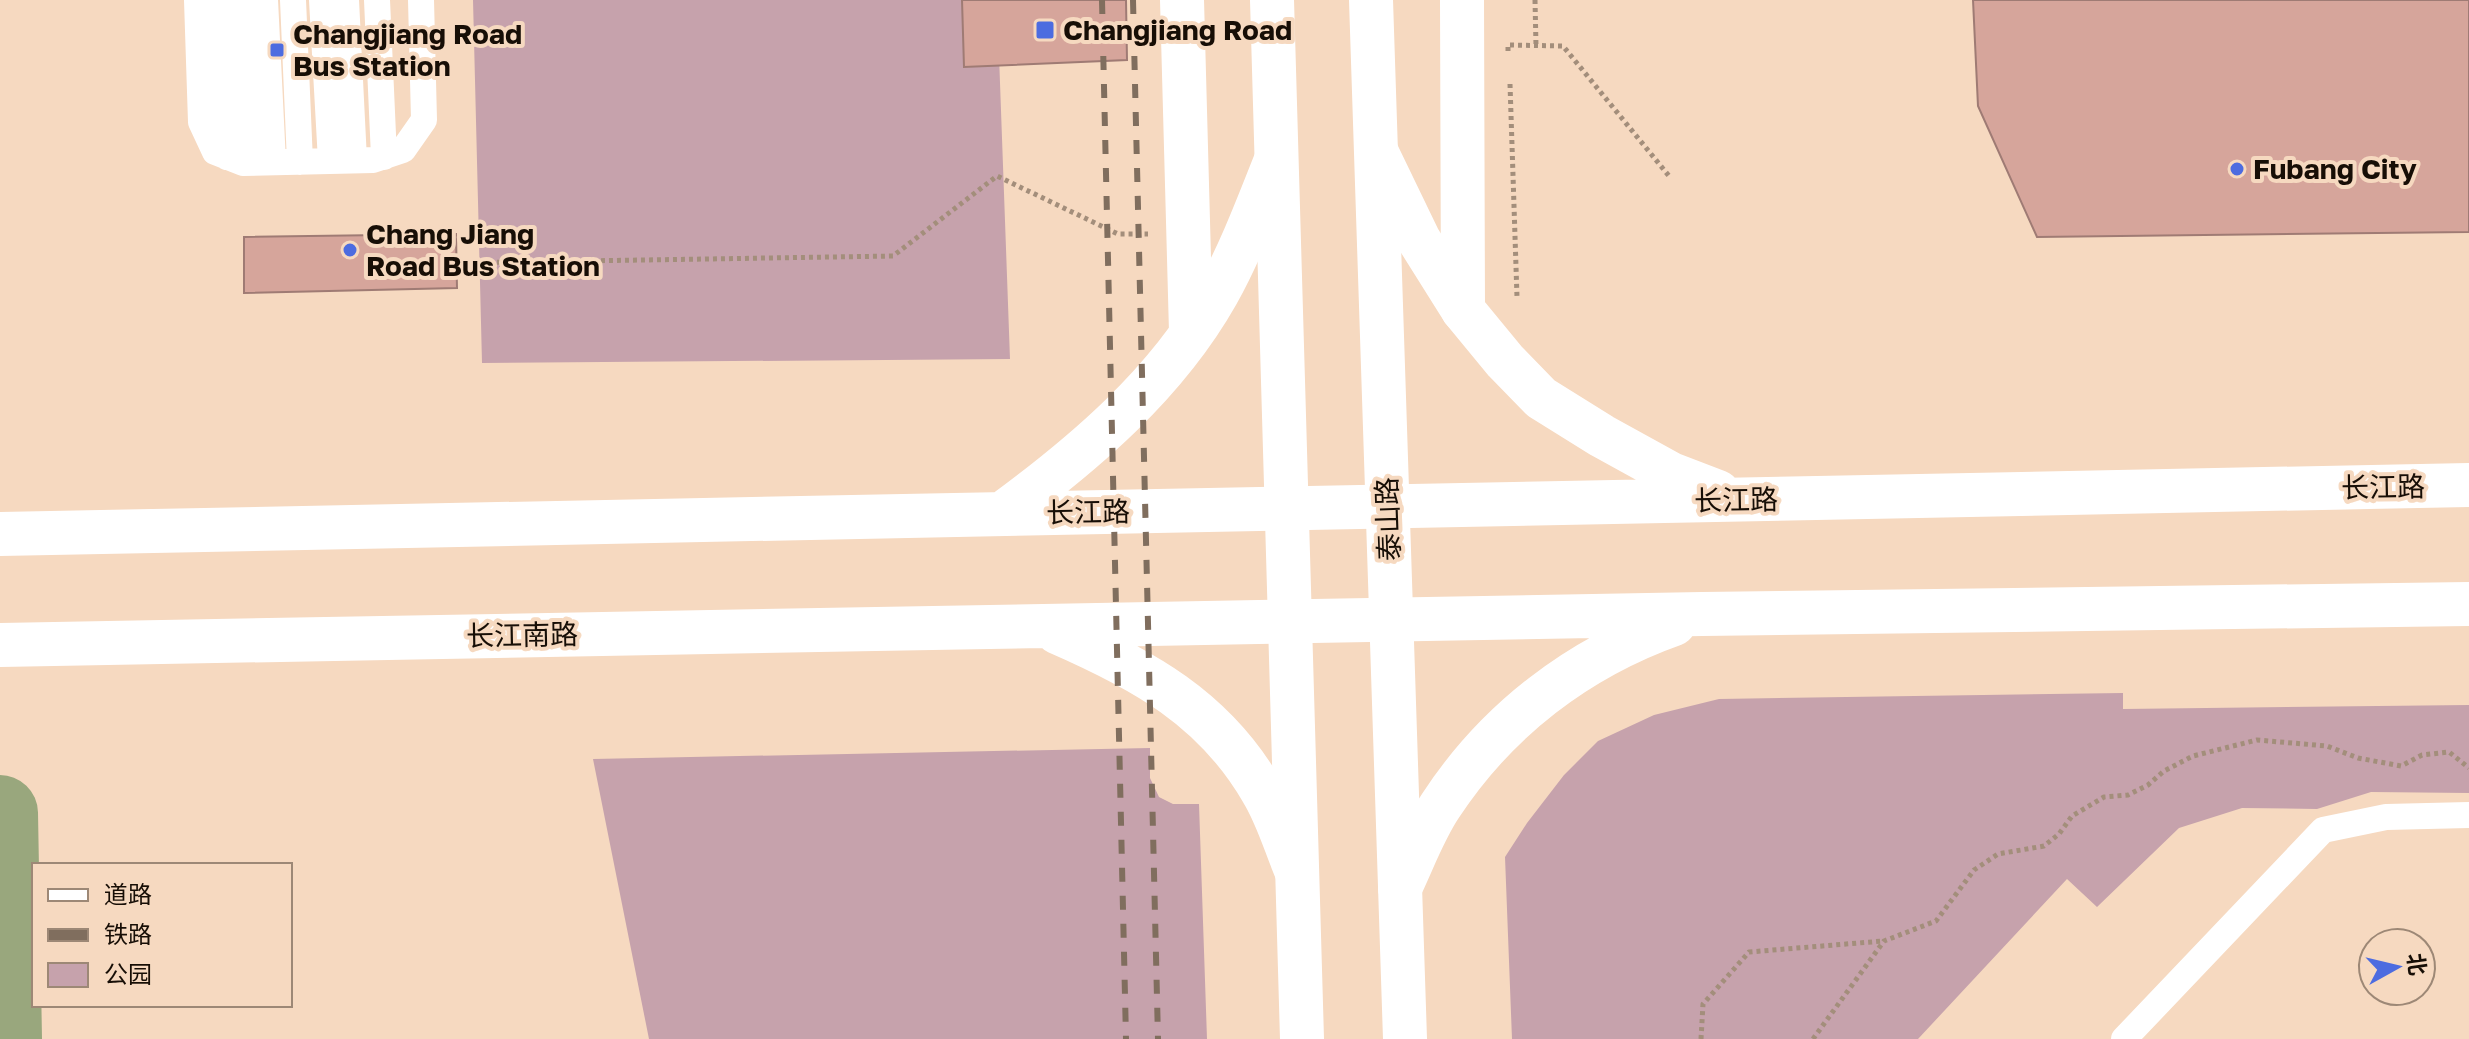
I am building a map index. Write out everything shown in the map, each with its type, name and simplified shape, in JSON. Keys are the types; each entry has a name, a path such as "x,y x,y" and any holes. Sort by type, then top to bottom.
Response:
{"main road":[{"path":"1182,0 1191,332"},
{"path":"1272,0 1302,1039"},
{"name":"泰山路","path":"1371,0 1405,1039"},
{"path":"1462,0 1463,310"},
{"path":"1377,153 1419,240 1463,310 1541,398 1671,474 1739,500"},
{"path":"0,534 1002,514 1044,483 1136,402 1191,332 1217,295 1276,160"},
{"name":"长江路","path":"1002,514 2469,485"},
{"path":"1044,626 2469,604"},
{"path":"1400,888 1440,806 1486,748 1526,706 1635,638 1702,614"},
{"path":"1044,626 1113,657 1175,693 1226,738 1263,791 1297,871"},
{"name":"长江南路","path":"0,645 1044,626"}],"lane":[{"path":"197,0 201,122 215,152 250,161 300,162 384,157 403,150 424,120 421,0"},
{"path":"219,0 250,161"},
{"path":"241,0 250,161"},
{"path":"250,161 265,0"},
{"path":"293,0 300,162"},
{"path":"322,0 342,161"},
{"path":"342,161 346,0"},
{"path":"377,0 384,157"},
{"path":"2124,1039 2323,830 2386,817 2469,815"}],"path":[{"path":"1535,0 1536,46"},
{"path":"1509,61 1508,45 1563,46 1669,176"},
{"path":"1509,77 1517,297"},
{"path":"457,263 893,256 997,176 1118,234 1188,234"},
{"path":"1701,1039 1703,1004 1749,952 1884,941 1936,921 1974,870 1998,854 2044,846 2059,834 2072,816 2104,797 2128,795 2193,756 2257,740 2327,746 2358,758 2401,766 2422,755 2449,752 2469,768"},
{"path":"1813,1039 1884,941"}],"green space":[{"path":"473,0 997,0 1010,359 482,363"},
{"path":"2123,693 2123,709 2469,705 2469,793 2371,792 2317,809 2242,808 2179,828 2097,907 2067,879 1918,1039 1512,1039 1505,857 1564,775 1598,741 1654,715 1719,699"},
{"path":"1150,748 1150,778 1159,797 1173,804 1199,804 1207,1039 649,1039 593,759"}],"building":[{"name":"Changjiang Road","path":"962,0 1126,0 1127,60 964,67"},
{"name":"Fubang City","path":"1973,0 2469,0 2469,232 2037,237 1978,106"},
{"name":"Chang Jiang Road Bus Station","path":"456,234 457,288 244,293 244,237"}],"waterway":[{"path":"0,813 4,1039"}],"railway":[{"path":"1102,0 1126,1039"},
{"path":"1133,0 1158,1039"}],"place":[{"name":"Changjiang Road","path":"1045,30"},
{"name":"Changjiang Road Bus Station","path":"277,50"},
{"name":"Fubang City","path":"2237,169"},
{"name":"Chang Jiang Road Bus Station","path":"350,250"}]}
